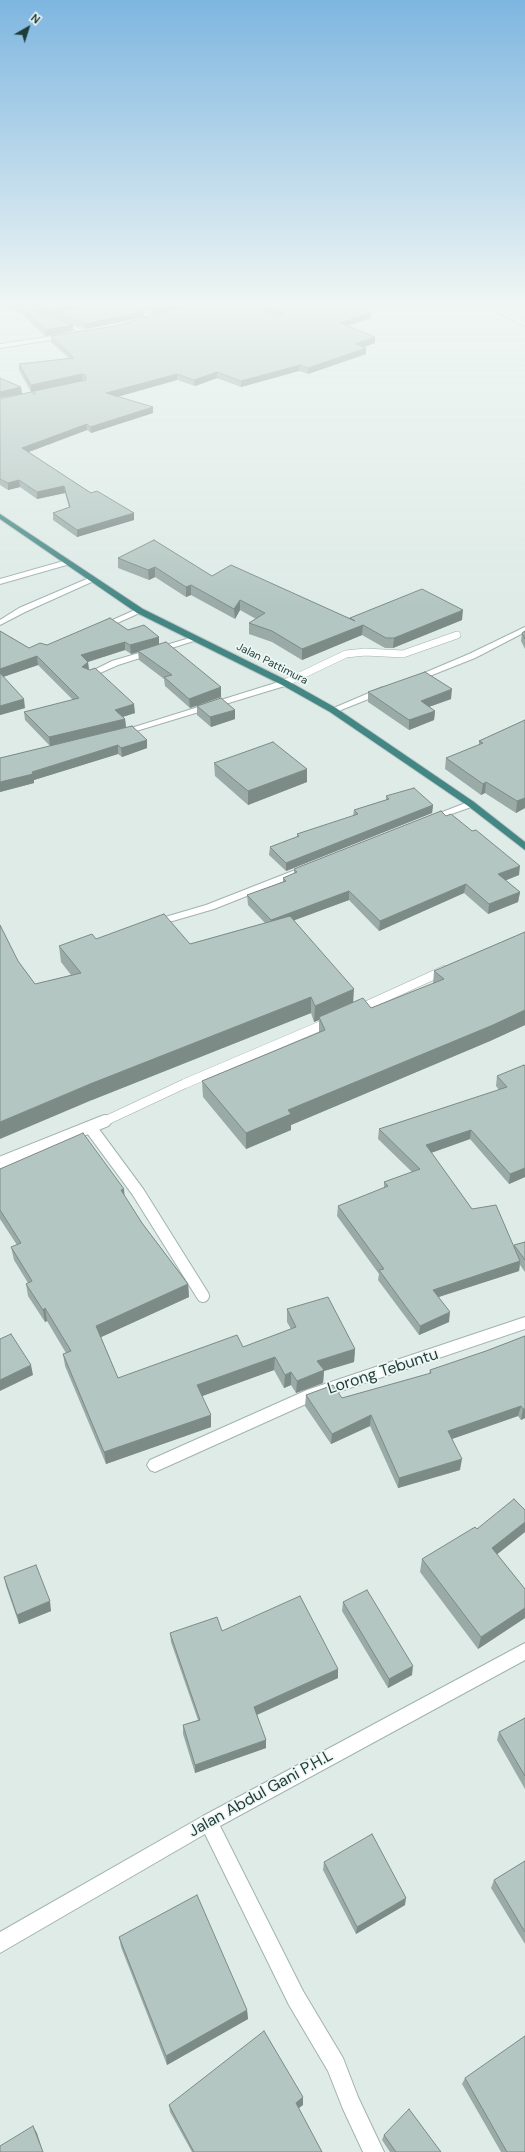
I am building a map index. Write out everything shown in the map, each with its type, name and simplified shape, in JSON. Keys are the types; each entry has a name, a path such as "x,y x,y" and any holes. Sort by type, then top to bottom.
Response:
{"highway":[{"name":"Jalan Pattimura","path":"0,516 92,580 140,611 285,682 332,710 471,804 525,847"}],"street":[{"path":"0,582 67,562"},
{"path":"0,623 28,607 92,580"},
{"path":"96,629 140,611"},
{"path":"403,683 472,656 525,629"},
{"path":"88,675 114,663 196,639"},
{"path":"112,735 142,728 285,682"},
{"path":"332,710 388,688"},
{"path":"422,822 471,804"},
{"path":"139,928 210,907 317,864"},
{"name":"Lorong Tebuntu","path":"155,1466 312,1394 525,1323"},
{"name":"Jalan Abdul Gani P.H.L","path":"0,1943 209,1822 525,1651"},
{"path":"209,1822 296,1998 336,2065 350,2102 374,2152"}],"lane":[{"path":"285,682 346,654 365,652 403,654 457,635"},
{"path":"0,1163 118,1116 184,1084 256,1055 452,967"},
{"path":"90,1127 138,1192 203,1296"}],"building":[{"path":"0,406 153,407 90,427 87,424 22,448 91,493 97,491 134,513 77,530 53,513 70,507 64,486 37,492 19,480 8,483 0,479"},
{"path":"154,540 212,576 231,565 355,621 350,618 422,589 463,610 394,638 386,638 363,625 302,649 272,631 249,623 265,613 240,600 234,609 191,585 186,587 155,567 148,570 118,558"},
{"path":"110,618 128,630 144,625 159,637 130,645 125,642 81,655 88,662 82,667 90,670 95,668 134,704 115,710 125,719 49,737 24,712 79,698 37,656 0,669 0,631 29,648 40,643 47,645"},
{"path":"525,631 525,639 522,633"},
{"path":"166,642 221,687 189,699 164,677 172,675 138,651"},
{"path":"425,672 452,689 421,701 435,711 409,720 368,692"},
{"path":"0,673 24,699 0,706"},
{"path":"221,698 235,710 210,717 197,706"},
{"path":"525,720 525,798 517,801 486,782 483,784 446,758 483,743 479,741"},
{"path":"132,726 147,740 121,748 118,745 32,772 33,774 0,782 0,758"},
{"path":"273,742 307,769 248,791 214,763"},
{"path":"414,788 433,805 286,863 270,847 299,836 297,834 358,814 354,810 389,799 386,796"},
{"path":"441,811 446,816 451,814 472,831 476,830 520,866 498,874 520,892 489,904 466,884 380,921 349,891 271,920 247,895 286,881 283,878 297,872 294,869"},
{"path":"164,914 190,944 290,916 354,989 315,1006 311,997 90,1084 0,1122 0,925 18,961 35,984 81,973 59,946 92,934 96,939"},
{"path":"525,932 525,1010 493,1025 288,1110 291,1114 246,1133 202,1081 325,1030 319,1017 363,998 371,1008 444,979 434,971"},
{"path":"524,1065 525,1168 510,1174 471,1130 426,1145 472,1209 496,1205 520,1261 433,1290 450,1312 420,1326 379,1270 384,1269 338,1206 388,1186 384,1182 420,1169 379,1129 507,1087 497,1076"},
{"path":"83,1133 124,1189 121,1190 142,1223 188,1284 96,1326 118,1378 237,1335 243,1347 296,1327 287,1309 328,1297 355,1349 317,1361 324,1370 297,1381 291,1372 285,1375 275,1357 197,1385 211,1415 104,1452 63,1354 71,1351 45,1308 43,1310 26,1284 32,1281 11,1247 21,1243 0,1210 0,1169"},
{"path":"525,1242 525,1260 514,1245"},
{"path":"11,1334 31,1365 0,1380 0,1339"},
{"path":"525,1336 525,1409 521,1406 448,1431 462,1459 399,1478 371,1415 332,1434 306,1395 333,1385 342,1398 431,1373 430,1370"},
{"path":"514,1499 525,1510 525,1522 492,1548 525,1589 525,1608 481,1637 422,1559 475,1527 477,1529"},
{"path":"36,1565 50,1601 17,1615 4,1577"},
{"path":"367,1590 413,1666 389,1679 343,1602"},
{"path":"300,1596 338,1669 254,1707 266,1740 195,1765 183,1725 200,1720 170,1633 217,1617 222,1631"},
{"path":"525,1718 525,1776 499,1732"},
{"path":"372,1834 406,1898 357,1927 324,1862"},
{"path":"525,1861 525,1932 494,1880"},
{"path":"197,1895 247,2010 166,2056 119,1937"},
{"path":"264,2031 303,2097 296,2103 322,2152 194,2152 169,2105"},
{"path":"525,2036 525,2152 507,2152 465,2078"},
{"path":"409,2109 441,2152 396,2152 384,2135"},
{"path":"33,2126 43,2152 0,2152 0,2146"}]}
